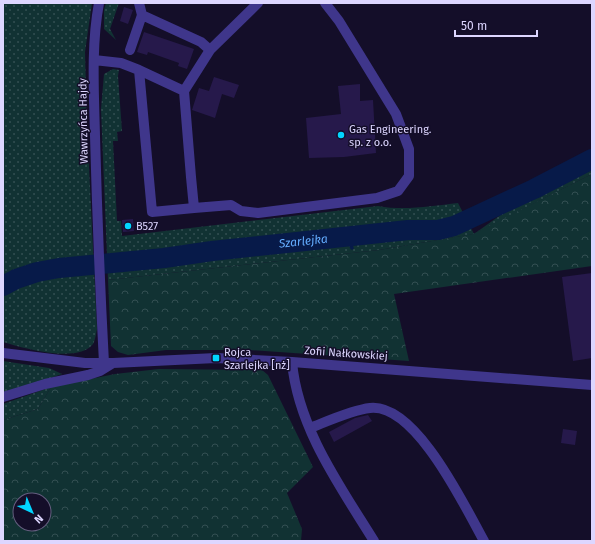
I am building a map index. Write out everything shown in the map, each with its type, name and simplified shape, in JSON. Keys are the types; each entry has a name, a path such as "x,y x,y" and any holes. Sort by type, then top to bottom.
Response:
{"street":[{"name":"Wawrzyńca Hajdy","path":"100,3 96,20 94,60 98,239 100,280 108,363"},
{"path":"130,50 142,15 139,3"},
{"path":"194,208 184,91 210,50 258,3"},
{"path":"139,70 152,212 231,205 241,211 258,213 377,198 398,191 409,176 409,149 396,114 340,21 325,3"},
{"path":"142,15 201,42 210,50"},
{"path":"94,60 121,63 184,91"},
{"name":"Zofii Nałkowskiej","path":"3,353 68,361 108,363 216,358 367,366 592,385"},
{"path":"292,362 294,378 310,428 326,462 374,541"},
{"path":"3,398 52,382 88,375 100,371 108,363"},
{"path":"310,428 371,408 385,409 401,418 419,435 432,451 484,541"}],"green space":[{"path":"3,3 92,3 85,52 87,126 97,329 93,344 86,350 75,353 63,354 36,351 3,342"},
{"path":"106,3 119,3 110,29 116,40 104,29 104,10"},
{"path":"113,69 119,70 118,76 122,131 117,132 118,141 113,141 117,221 121,221 122,236 378,206 408,208 458,203 474,234 379,250 108,280 101,109 104,74"},
{"path":"592,150 592,174 474,234"},
{"path":"592,174 592,266 394,294 409,361 249,350 166,350 128,355 118,352 111,346 108,280 379,250 473,234"},
{"path":"3,361 49,368 62,374 3,395"},
{"path":"159,369 262,370 268,375 313,467 287,493 302,529 301,541 3,541 3,420 38,409 51,387 115,374"},
{"path":"51,387 38,409 3,420 3,404"}],"building":[{"path":"124,7 133,10 128,24 120,21"},
{"path":"144,32 194,49 187,69 178,66 179,63 148,52 147,55 137,52"},
{"path":"214,77 239,85 234,98 222,94 215,118 192,110 199,88 209,91"},
{"name":"Gas Engineering. sp. z o.o.","path":"360,84 360,101 373,100 376,153 344,157 309,158 306,118 341,114 338,86"},
{"name":"B527","path":"133,219 134,231 123,232 122,220"},
{"path":"592,273 592,358 573,361 562,277"},
{"path":"368,415 372,421 334,442 329,432 355,418"},
{"path":"563,429 577,431 575,445 561,443"}],"waterway":[{"name":"Szarlejka","path":"3,286 16,279 37,272 59,268 164,258 212,251 408,230 438,230 454,226 534,189 592,159"},
{"path":"347,237 352,248"}],"place":[{"name":"Gas Engineering. sp. z o.o.","path":"341,135"},
{"name":"B527","path":"128,226"},
{"name":"Rojca Szarlejka [nż]","path":"216,358"}]}
